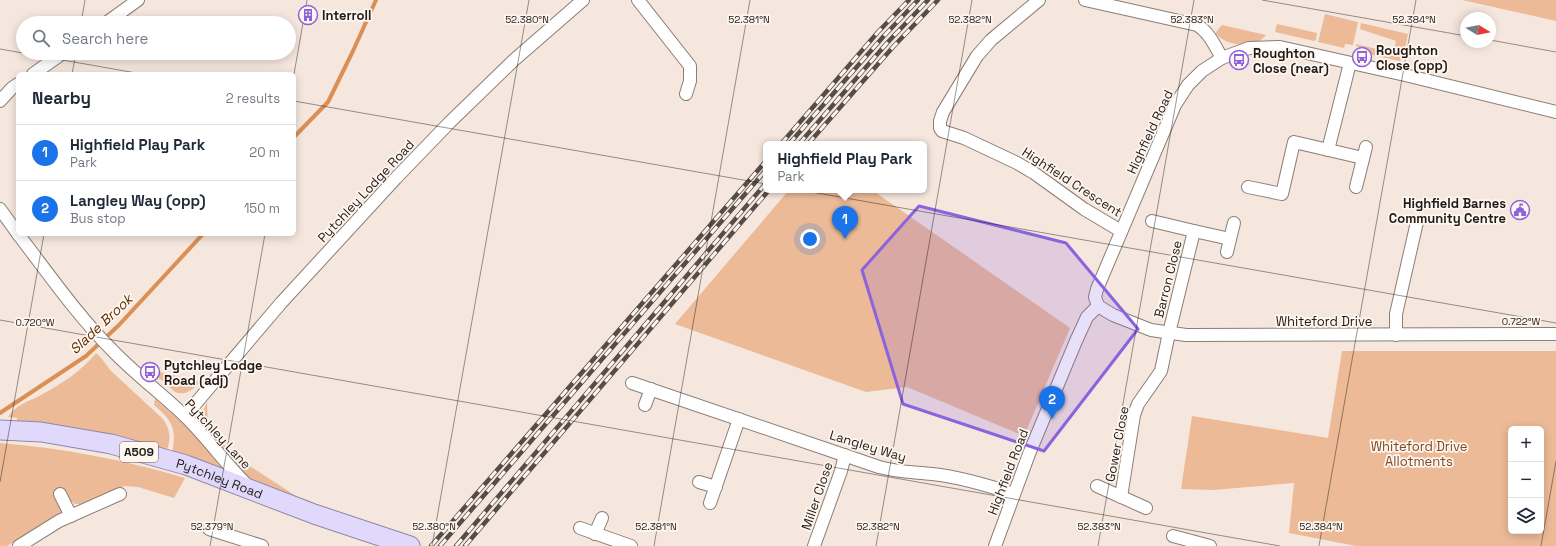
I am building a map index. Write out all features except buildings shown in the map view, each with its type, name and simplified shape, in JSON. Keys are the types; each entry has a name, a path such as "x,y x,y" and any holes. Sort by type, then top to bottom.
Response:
{"main road":[{"name":"Pytchley Road","path":"9,430 41,432 111,444 186,465 314,514 405,544"}],"street":[{"path":"116,16 138,0"},
{"name":"Pytchley Lodge Road","path":"185,416 281,303 396,178 450,122 514,60 583,0"},
{"path":"638,0 690,66 690,81 686,94"},
{"name":"Highfield Crescent","path":"1040,0 991,40 976,56 943,112 940,121 940,128 942,131 964,138 1017,163 1034,173 1084,210 1121,231"},
{"path":"1085,0 1197,26 1202,29 1214,43 1222,58"},
{"name":"Highfield Road","path":"995,546 1029,454 1082,327 1087,317 1098,306 1095,297 1097,289 1175,105 1188,85 1202,71 1222,58 1249,48 1280,47 1556,112"},
{"path":"36,72 53,60"},
{"path":"1328,150 1350,63"},
{"path":"0,92 15,86"},
{"path":"0,101 15,86"},
{"path":"1248,187 1282,194 1294,142 1328,150 1365,152 1356,187"},
{"name":"Pytchley Lane","path":"0,210 16,231"},
{"name":"Barron Close","path":"1152,221 1230,240"},
{"path":"1396,335 1396,314 1417,222"},
{"path":"1227,252 1234,223"},
{"name":"Barron Close","path":"1169,333 1194,231"},
{"name":"Pytchley Lane","path":"20,236 92,329 112,351 185,416 210,442 239,477 255,492"},
{"name":"Whiteford Drive","path":"1098,306 1113,315 1147,329 1186,335 1556,334"},
{"name":"Gower Close","path":"1121,497 1134,415 1138,404 1161,371 1169,333"},
{"name":"Langley Way","path":"632,383 895,471 953,477 1014,494"},
{"path":"645,405 651,389"},
{"path":"710,503 739,419"},
{"name":"Miller Close","path":"814,546 841,471 845,455"},
{"path":"699,482 716,487"},
{"name":"Gower Close","path":"1096,486 1146,508"},
{"path":"60,494 71,516"},
{"path":"19,546 59,521 120,494"},
{"path":"595,534 602,518"},
{"path":"580,528 631,546"},
{"path":"209,529 221,540 262,546"},
{"path":"1173,536 1193,544 1210,546"}],"highlighted area":[{"path":"919,206 1066,243 1138,329 1044,451 903,404 862,270"}],"green space":[{"path":"1462,0 1556,0 1556,21"},
{"path":"1325,14 1358,22 1353,45 1345,44 1344,48 1318,42"},
{"path":"1361,23 1408,34 1403,59 1399,61 1364,53 1365,49 1356,46 1356,44 1393,53 1396,41 1360,29"},
{"path":"1277,24 1317,33 1316,40 1314,41 1275,32"},
{"path":"1222,25 1266,35 1255,43 1241,45 1234,44 1227,42 1216,34"},
{"path":"786,193 876,193 1070,328 1024,436 907,387 866,392 675,324"},
{"name":"Whiteford Drive Allotments","path":"1342,351 1556,351 1556,546 1356,546 1289,533 1294,483 1213,490 1181,489 1192,416 1328,438"},
{"path":"96,353 110,370 163,419 170,439 166,451 17,425 17,418 8,417 23,403 49,391 71,377"},
{"path":"151,371 200,382 189,392 175,392"},
{"path":"155,399 192,431 226,471 172,454 174,432 166,416 154,405"},
{"path":"207,402 208,427 229,450 245,463 296,496 310,501 309,503 256,483 246,477 206,431 202,419 202,413"},
{"path":"0,443 47,448 117,460 185,478 174,498 138,487 125,486 81,504 75,504 69,499 61,515 57,518 7,546 0,546"}],"waterway":[{"name":"Slade Brook","path":"296,135 328,102 376,0"},
{"name":"Slade Brook","path":"0,413 86,356 119,325 201,236"}],"railway":[{"path":"784,141 878,32 909,0"},
{"path":"792,141 883,37 918,0"},
{"path":"802,141 888,42 928,0"},
{"path":"811,141 893,47 938,0"},
{"path":"431,546 763,164"},
{"path":"440,546 763,173"},
{"path":"456,546 763,187"},
{"path":"465,546 766,193"}],"place":[{"name":"Interroll","path":"308,15"},
{"name":"Roughton Close (opp)","path":"1362,57"},
{"name":"Roughton Close (near)","path":"1239,60"},
{"name":"Highfield Barnes Community Centre","path":"1520,210"},
{"name":"Highfield Play Park","path":"845,239"},
{"name":"Pytchley Lodge Road (adj)","path":"150,372"},
{"name":"Langley Way (opp)","path":"1052,419"}]}
